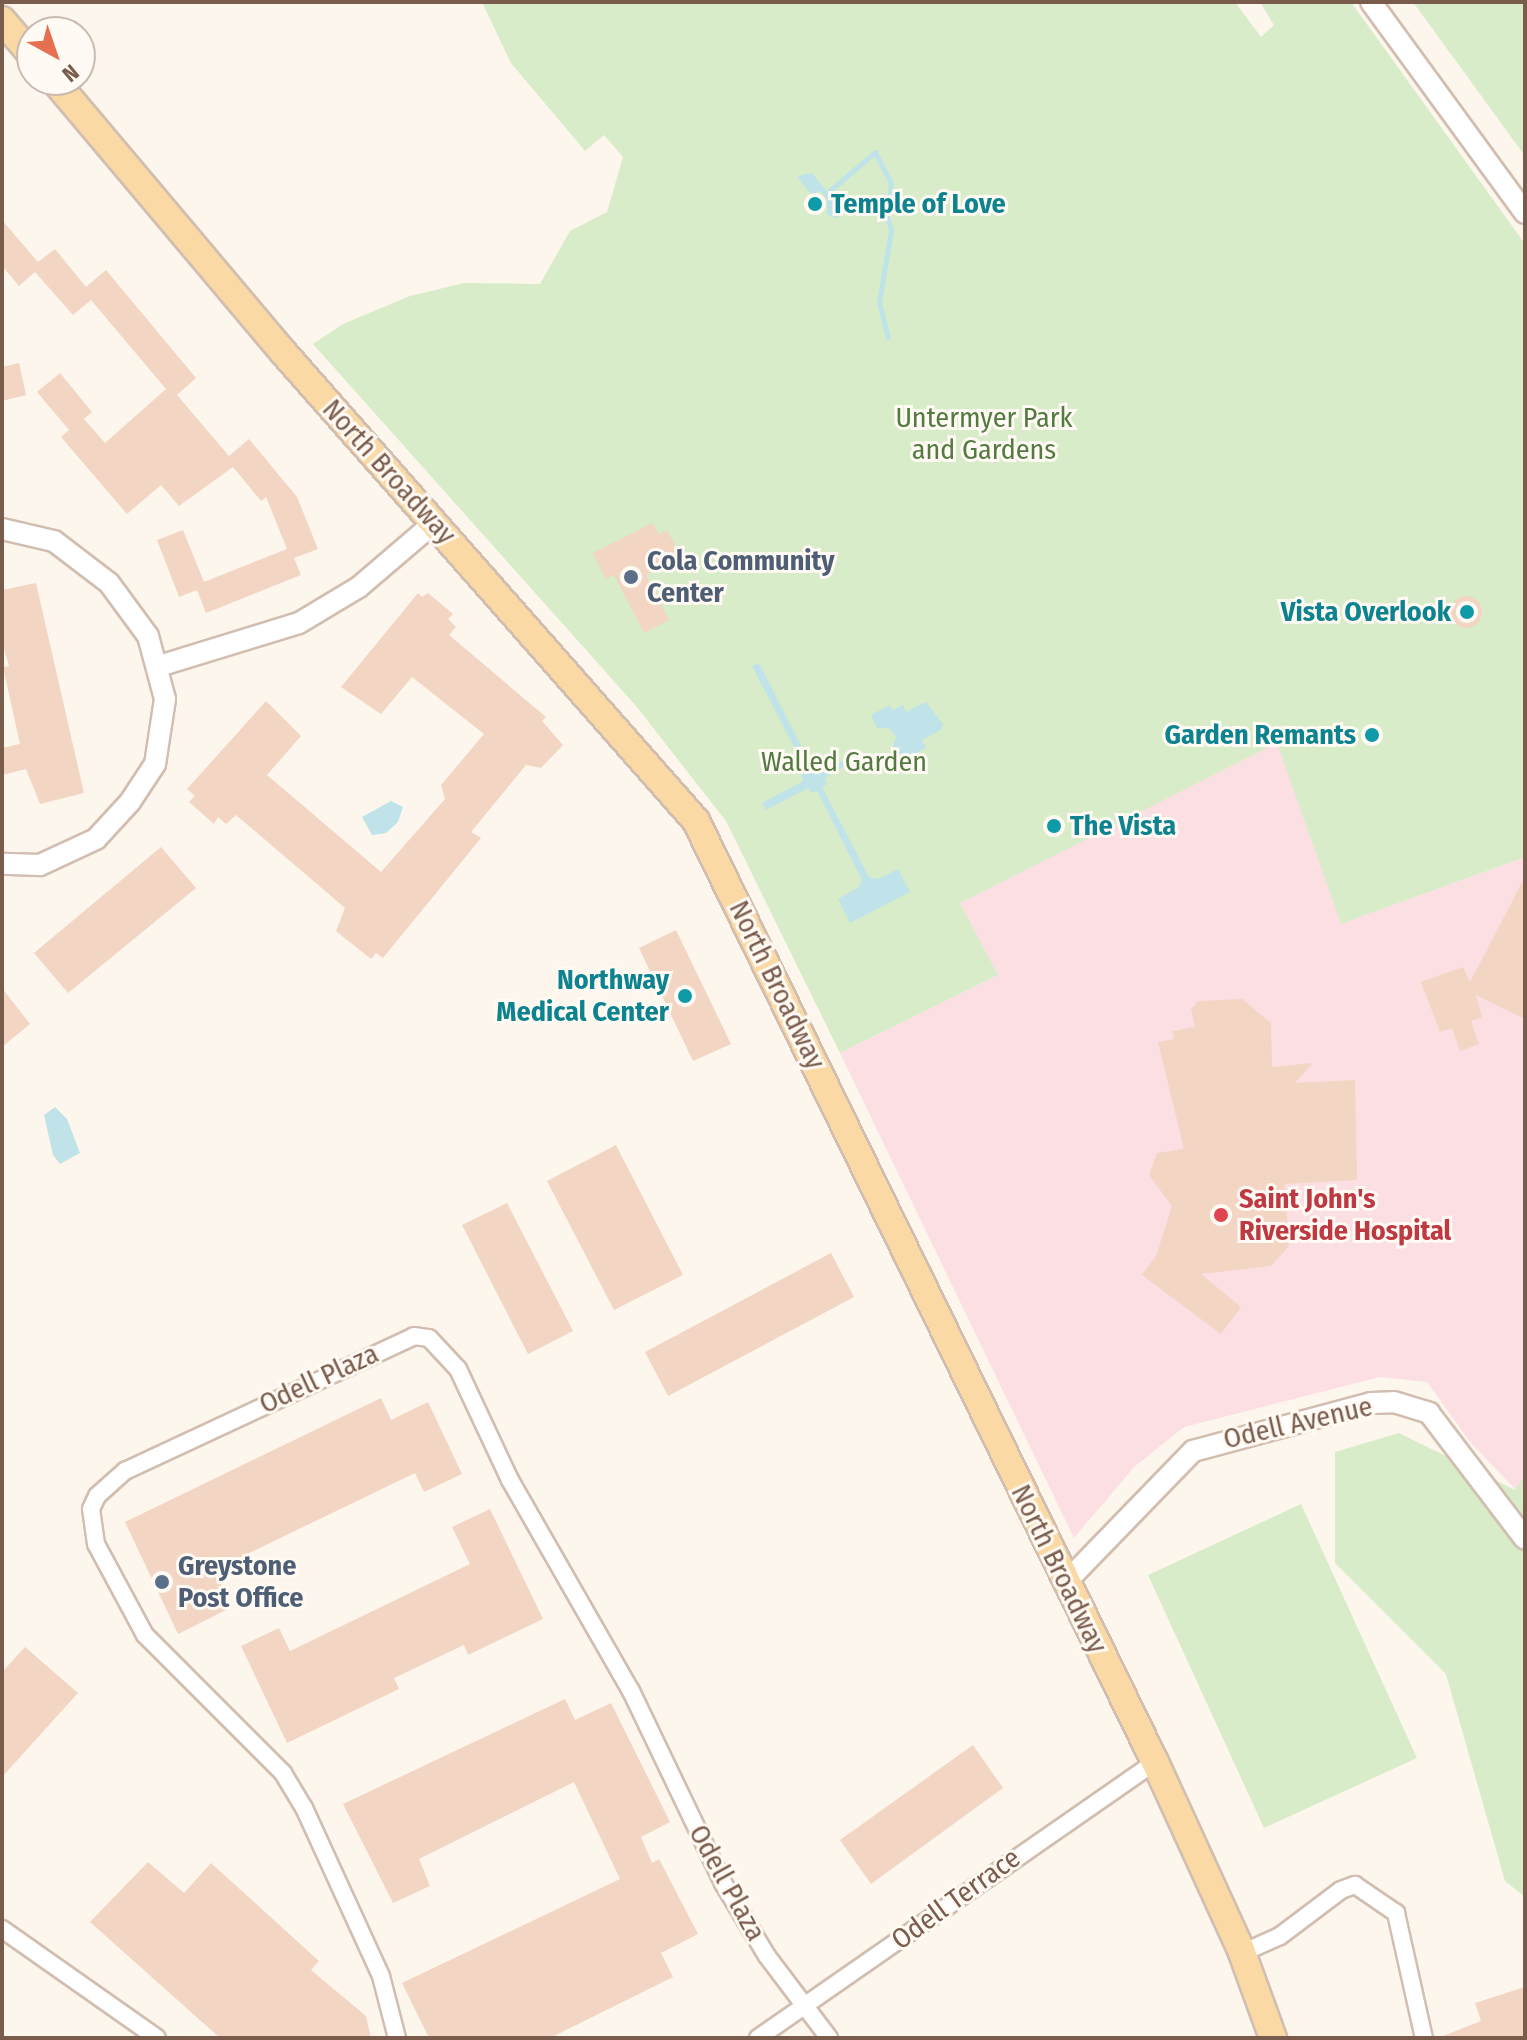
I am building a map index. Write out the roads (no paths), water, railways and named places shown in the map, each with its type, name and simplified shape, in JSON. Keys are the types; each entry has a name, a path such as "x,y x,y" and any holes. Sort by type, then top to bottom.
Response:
{"main road":[{"path":"2,20 16,36"},
{"name":"North Broadway","path":"68,96 434,523 696,821 1065,1583 1155,1762 1242,1953 1273,2038"}],"street":[{"path":"1371,2 1525,213"},
{"path":"159,666 299,623 359,587 434,523"},
{"path":"2,529 54,541 85,560 133,611 159,666 164,729 155,764 130,802 96,839 65,857 40,865 2,864"},
{"name":"Odell Plaza","path":"397,2038 381,1976 304,1808 283,1773 145,1635 96,1544 91,1509 97,1496 125,1471 414,1336 429,1338 458,1369 510,1480 631,1691 723,1883 767,1956 829,2038"},
{"name":"Odell Avenue","path":"1065,1583 1193,1451 1371,1403 1394,1402 1429,1413 1525,1539"},
{"name":"Odell Terrace","path":"758,2038 1155,1762"},
{"path":"1242,1953 1280,1936 1355,1885 1396,1913 1424,2038"},
{"path":"2,1929 157,2038"}],"water":[{"path":"812,173 843,212 837,218 827,215 827,199 820,191 811,195 797,176"},
{"path":"759,663 813,769 822,772 859,752 863,755 825,778 827,784 822,787 869,877 878,879 898,869 910,892 850,923 838,899 858,888 862,880 817,791 811,793 808,788 766,810 762,803 803,781 801,775 807,772 752,666"},
{"path":"926,702 943,724 941,730 922,740 926,748 916,753 918,757 897,768 891,754 896,737 888,728 877,728 871,715 890,705 893,710 903,705 906,712"},
{"path":"391,801 403,807 398,822 386,833 372,835 362,817"},
{"path":"55,1107 67,1119 80,1153 60,1164 53,1155 44,1115"}],"waterway":[{"path":"827,193 875,152 891,183 887,217 891,230 879,302 888,337"}],"place":[{"name":"Temple of Love","path":"815,204"},
{"name":"Cola Community Center","path":"631,577"},
{"name":"Vista Overlook","path":"1467,612"},
{"name":"Garden Remants","path":"1372,735"},
{"name":"The Vista","path":"1054,826"},
{"name":"Northway Medical Center","path":"685,996"},
{"name":"Saint John's Riverside Hospital","path":"1221,1215"},
{"name":"Greystone Post Office","path":"162,1582"}],"park label":[{"name":"Untermyer Park and Gardens","path":"984,434"},
{"name":"Walled Garden","path":"844,762"}]}
